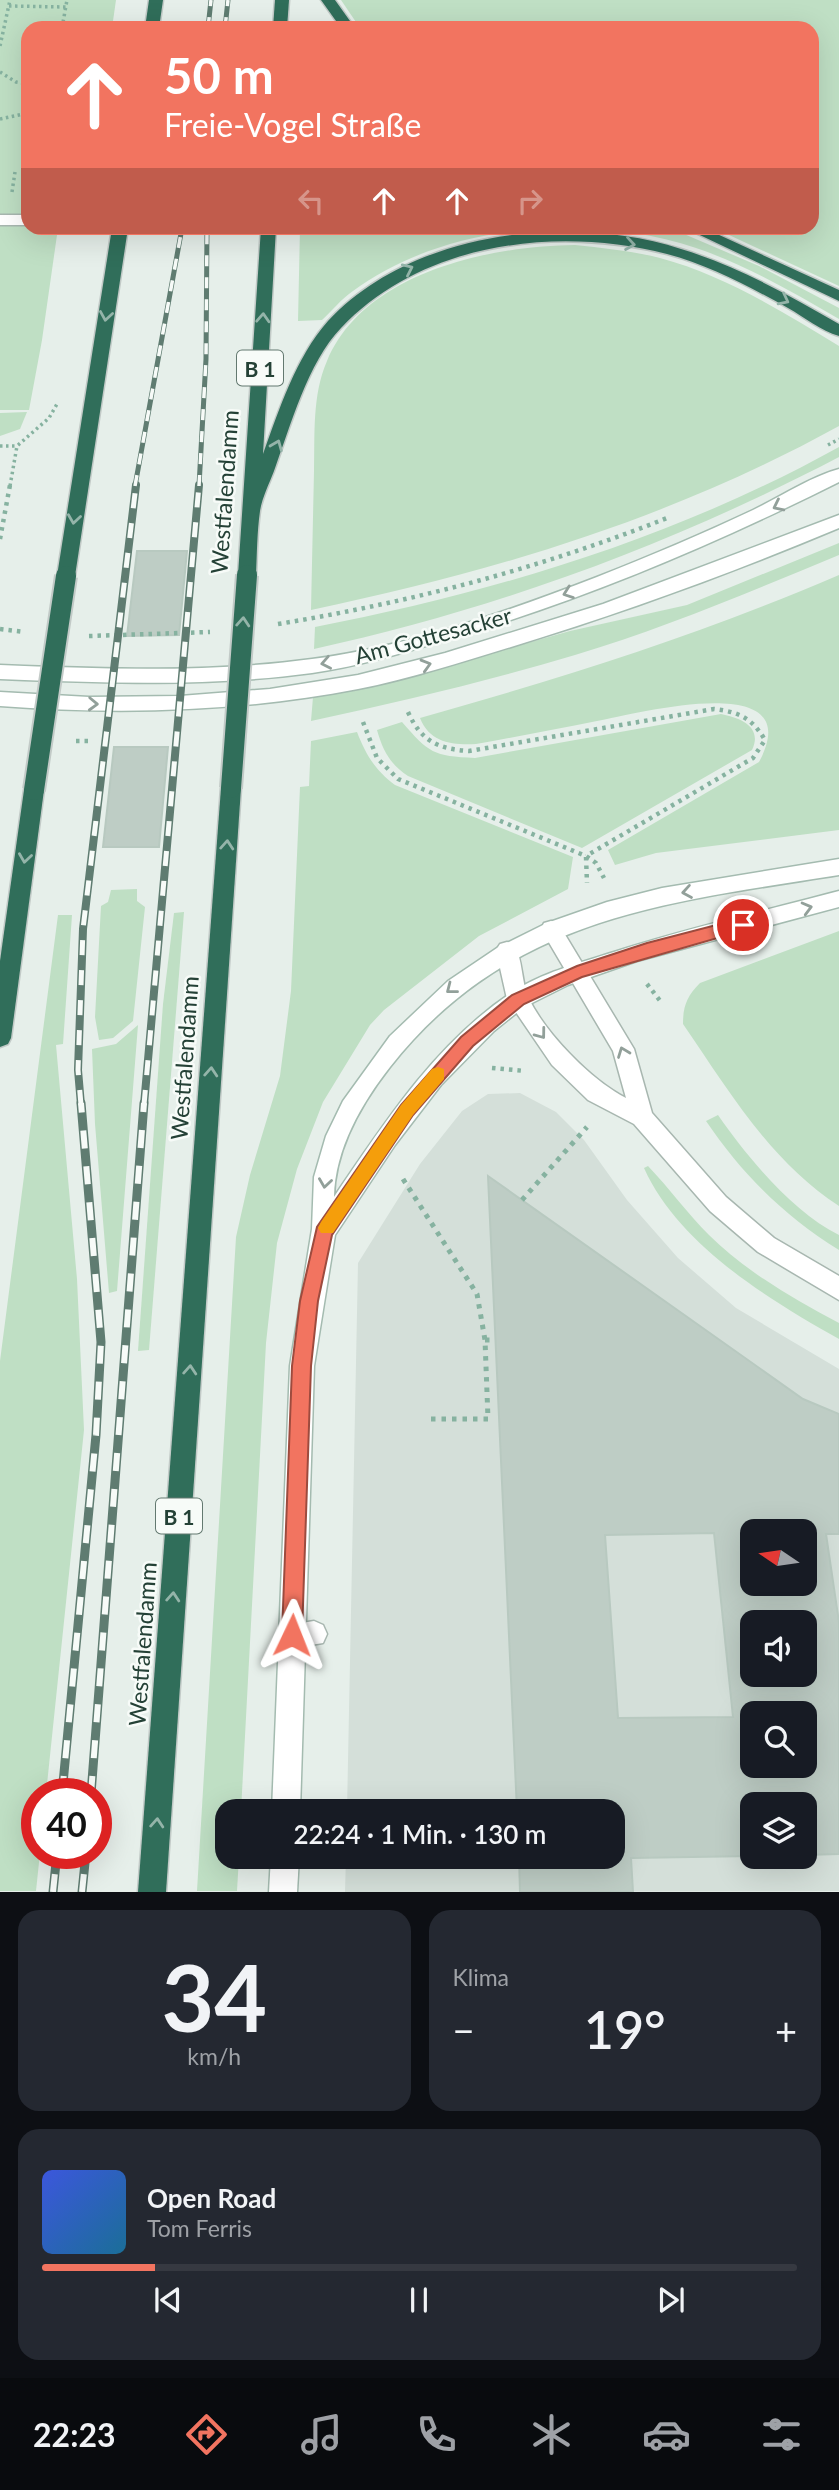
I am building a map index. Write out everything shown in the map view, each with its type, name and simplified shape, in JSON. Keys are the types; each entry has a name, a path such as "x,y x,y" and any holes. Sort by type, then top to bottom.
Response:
{"highway":[{"path":"153,21 156,0"},
{"path":"280,21 282,0"},
{"path":"328,0 343,21"},
{"path":"0,1038 34,790 119,235"},
{"name":"Westfalendamm","path":"152,1892 247,575 268,235"},
{"path":"708,235 839,296"},
{"path":"251,509 314,354 333,326 358,300 384,280 455,251 522,240 574,238 671,250 728,271 839,331"}],"street":[{"path":"0,220 21,220"},
{"name":"Am Gottesacker","path":"0,672 111,675 214,672 312,666 383,651 520,611 620,573 707,538 839,475"},
{"name":"Am Gottesacker","path":"0,699 108,704 211,700 359,682 470,653 616,608 691,582 839,521"},
{"path":"287,1799 303,1635 302,1366 309,1301 323,1233 324,1182 338,1135 369,1079 439,999 507,950 551,929 646,900 839,867"},
{"path":"323,1233 407,1110 463,1046 518,999 577,973 647,950 839,900"},
{"path":"551,929 623,1049 642,1117"},
{"path":"507,950 518,999 560,1059 596,1093 642,1117 718,1204 766,1245 839,1289"},
{"path":"283,1892 284,1869"}],"path":[{"path":"0,46 2,24 10,0"},
{"path":"63,21 68,0"},
{"path":"9,6 66,7"},
{"path":"0,72 21,83"},
{"path":"0,119 21,114"},
{"path":"0,539 17,446 49,418 58,403"},
{"path":"818,450 839,439"},
{"path":"0,446 17,446"},
{"path":"270,625 409,600 488,579 672,516"},
{"path":"0,629 35,633"},
{"path":"84,636 217,631"},
{"path":"408,712 416,732 442,750 469,751 714,709 740,712 754,719 765,740 753,758 586,856"},
{"path":"363,722 377,758 398,779 586,856 596,863 604,878"},
{"path":"586,856 587,884"},
{"path":"645,981 661,1002"},
{"path":"481,1068 500,1067 538,1073"},
{"path":"522,1200 587,1127"},
{"path":"398,1171 477,1294 485,1340 488,1419 426,1419"},
{"path":"485,1340 495,1340"}],"shaded area":[{"path":"520,1093 556,1112 584,1140 627,1200 678,1258 736,1308 839,1369 839,1891 345,1892 346,1869 625,1869 625,1799 347,1799 358,1263 420,1164 462,1111 488,1094"}],"green space":[{"path":"0,0 116,0 113,21 21,21 21,235 57,235 29,410 0,410"},
{"path":"341,0 839,0 839,286 729,235 819,235 819,21 355,21"},
{"path":"300,235 491,235 430,251 390,268 353,291 322,320 298,321"},
{"path":"641,235 686,235 759,266 839,308 839,319 787,289 715,255"},
{"path":"575,245 618,250 684,265 730,284 839,346 839,426 712,488 582,538 448,578 311,610 317,401 327,361 345,331 369,305 399,285 433,270 506,251"},
{"path":"27,412 20,429 0,436 0,413"},
{"path":"839,447 839,457 776,489 583,571 450,614 314,649 315,627 450,597 584,558 714,508"},
{"path":"839,543 839,555 642,633 542,665 411,699 311,721 313,697 397,680 570,631 687,605"},
{"path":"839,575 839,830 656,853 615,865 608,850 759,762 768,733 761,715 740,705 711,703 678,706 476,744 443,741 430,733 420,718 632,654 735,617"},
{"path":"721,714 748,725 755,735 752,750 582,848 408,776 396,767 388,756 377,730 402,722 433,751 450,756 475,758"},
{"path":"357,732 372,762 395,785 573,857 568,889 479,936 384,1010 370,1025 323,1102 297,1169 277,1243 266,1343 242,1799 215,1799 215,1869 238,1869 237,1891 197,1891 236,1237 250,1175 280,1076 291,991 300,787 309,786 311,741"},
{"path":"137,889 137,901 145,907 133,1021 113,1038 99,1040 95,1017 101,906 108,902 111,890"},
{"path":"184,912 149,1350 138,1351 163,1004 174,913"},
{"path":"58,915 72,915 63,1044 56,1045 77,1279 84,1430 48,1778 21,1778 21,1869 38,1869 36,1891 0,1891 0,1361"},
{"path":"839,931 839,1206 814,1188 771,1146 734,1099 683,1024 687,1002 700,983"},
{"path":"138,1025 117,1291 109,1293 95,1124 92,1049 116,1044"},
{"path":"718,1115 743,1148 788,1198 839,1235 839,1250 800,1223 749,1176 706,1121"},
{"path":"648,1166 701,1227 739,1261 788,1294 839,1323 839,1339 756,1288 702,1245 659,1196 644,1168"}],"building":[{"path":"137,551 187,551 179,635 127,636"},
{"path":"114,747 168,747 159,847 103,847"},
{"path":"488,1176 803,1399 839,1414 839,1534 826,1534 839,1622 839,1854 817,1855 817,1792 740,1792 740,1856 631,1858 633,1892 520,1892 519,1869 625,1869 625,1799 516,1799","holes":["714,1533 733,1717 618,1718 605,1535"]}],"railway":[{"path":"209,21 211,0"},
{"path":"226,21 228,0"},
{"path":"135,486 181,235"},
{"path":"199,486 206,359 207,235"},
{"path":"81,1105 78,1070 83,929 136,485"},
{"path":"144,1105 199,485"},
{"path":"64,1778 96,1435 101,1342 81,1103"},
{"path":"92,1778 144,1103"},
{"path":"53,1892 55,1869"},
{"path":"82,1892 84,1869"}],"slow traffic":[{"path":"327,1228 407,1110 438,1074"}],"route":[{"path":"292,1635 302,1366 309,1301 323,1233 407,1110 467,1041 518,999 577,973 647,950 743,925"}]}
